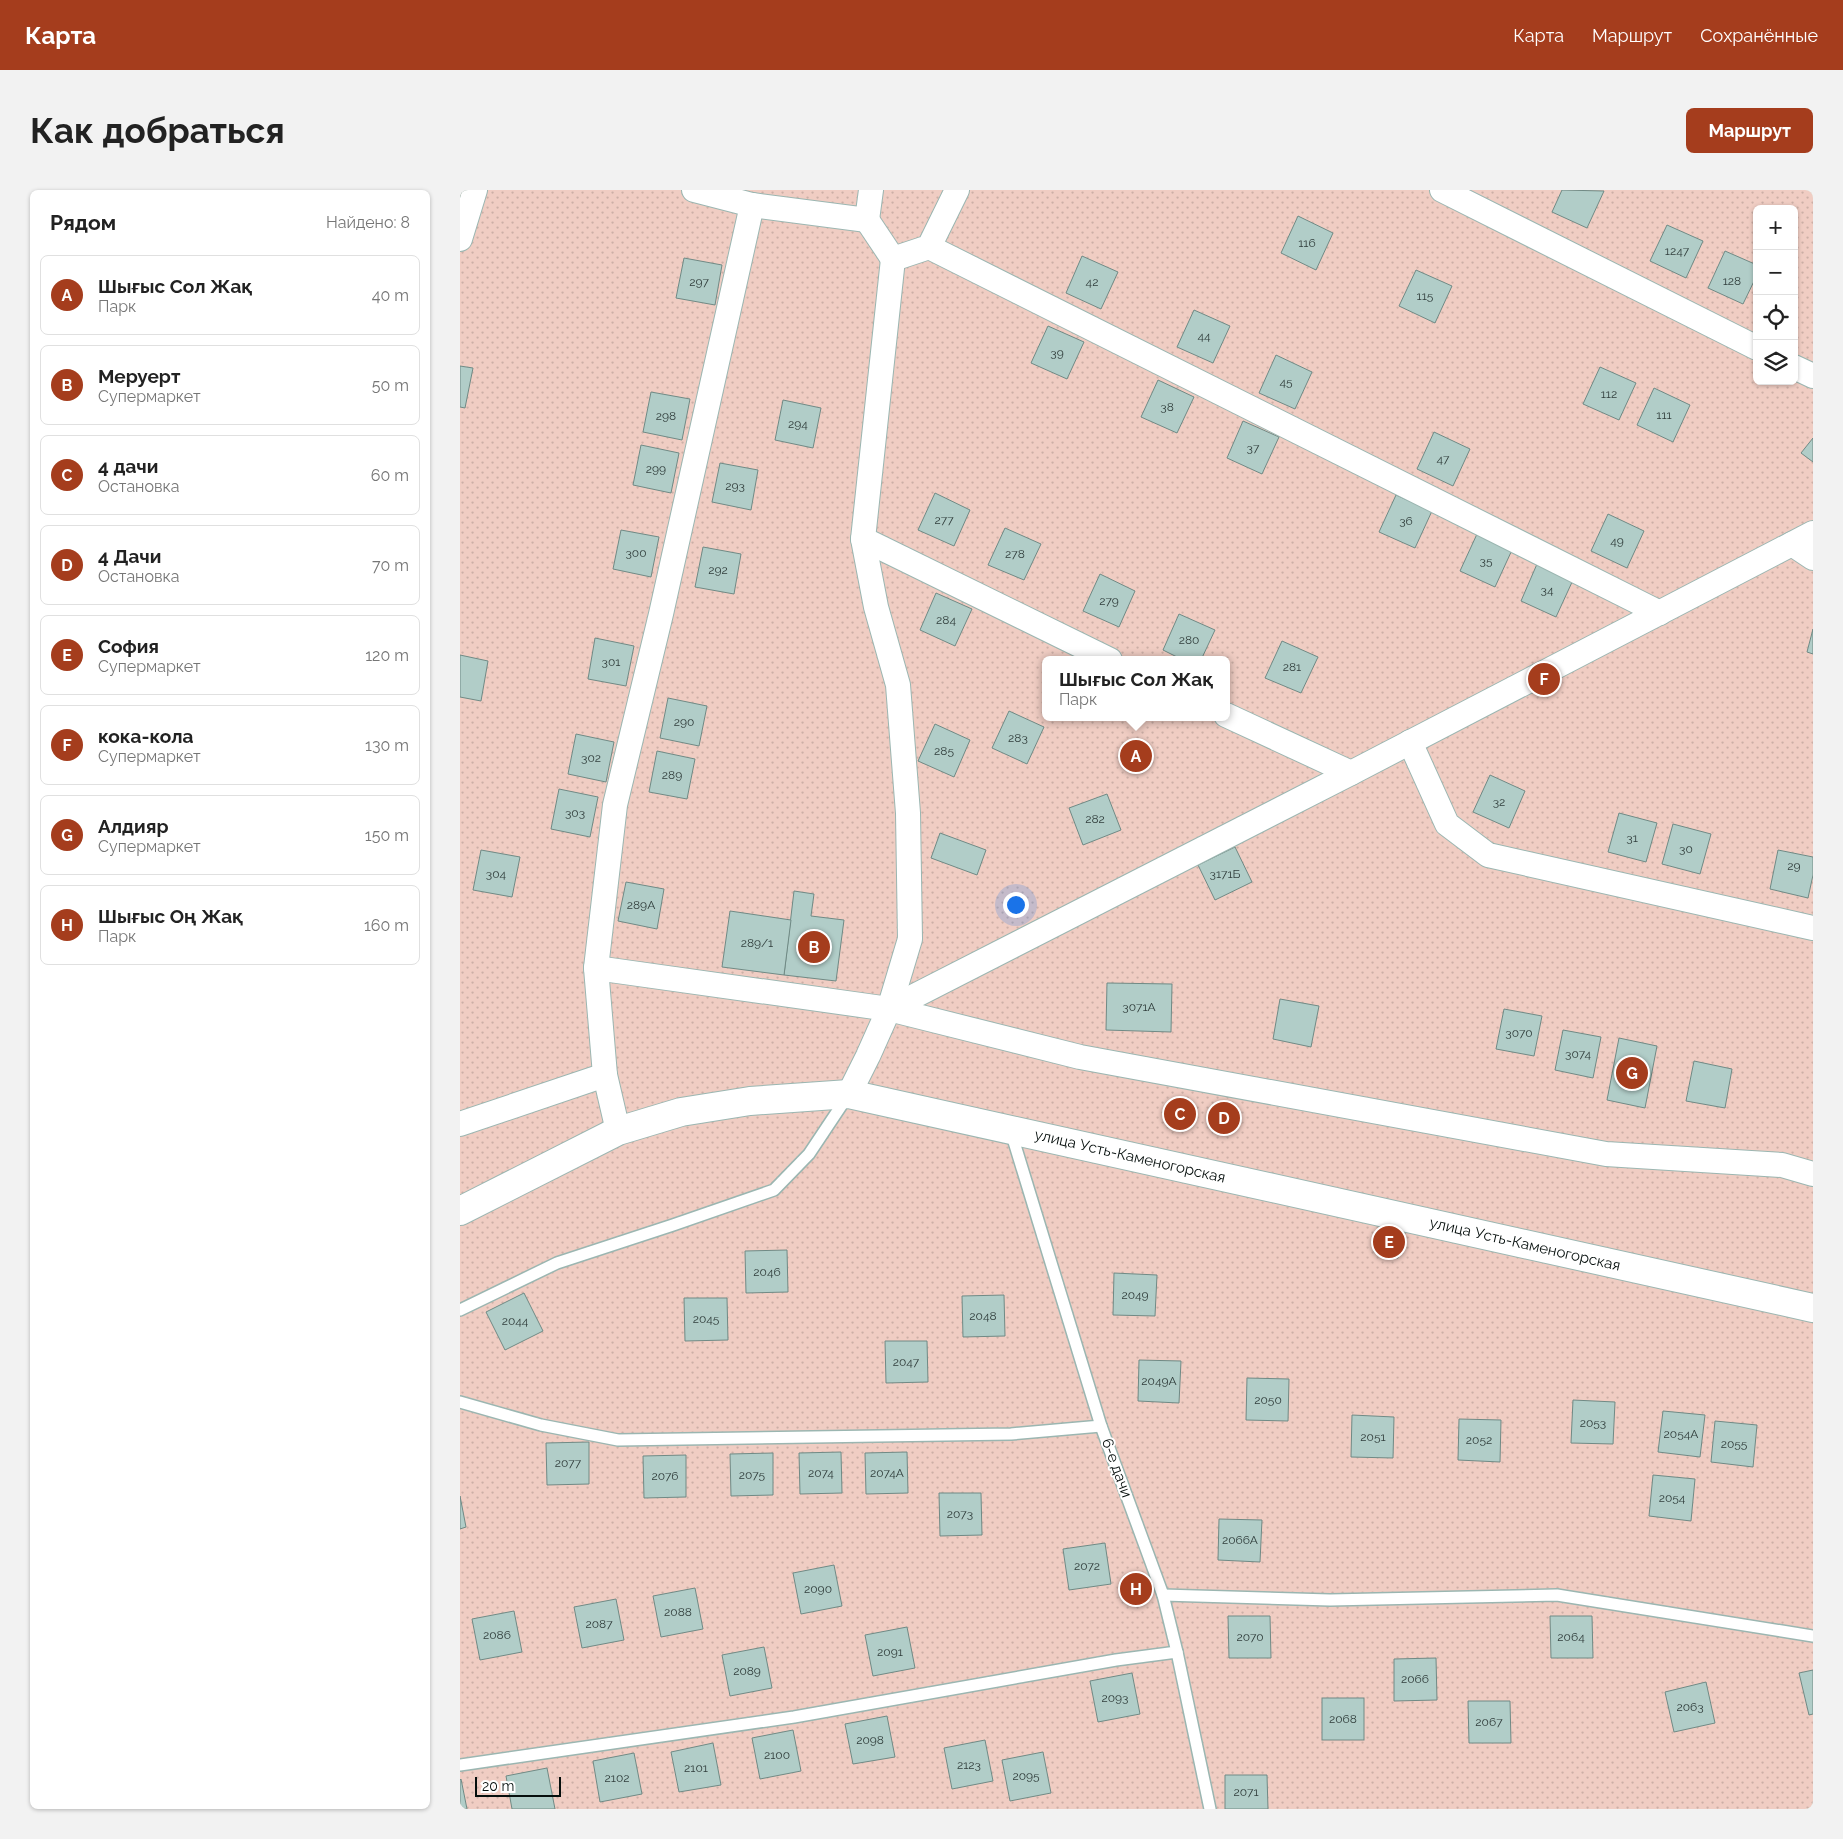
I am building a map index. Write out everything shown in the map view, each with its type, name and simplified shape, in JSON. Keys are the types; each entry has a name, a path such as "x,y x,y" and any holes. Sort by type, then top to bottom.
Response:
{"street":[{"path":"460,239 475,190"},
{"path":"694,190 752,205 867,220"},
{"path":"849,1094 889,1009 910,939 908,813 898,685 876,607 864,539 893,259 867,220 871,190"},
{"path":"929,247 957,190"},
{"path":"1442,190 1753,346"},
{"path":"618,1131 605,1075 596,968 616,805 661,614 752,205"},
{"path":"893,259 929,247 1660,612"},
{"path":"1798,369 1813,376"},
{"path":"889,1009 1351,774 1813,533"},
{"path":"864,539 1102,656"},
{"path":"1792,544 1813,558"},
{"path":"1230,717 1351,774"},
{"path":"1410,742 1447,824 1488,855 1813,928"},
{"path":"596,968 889,1009 1080,1057 1606,1154 1782,1165 1813,1174"},
{"path":"460,1124 605,1075"},
{"name":"улица Усть-Каменогорская","path":"460,1211 618,1131 681,1112 740,1103 849,1094 1813,1308"}],"lane":[{"path":"460,1310 557,1262 774,1190 809,1154 849,1094"},
{"name":"6-е дачи","path":"1010,1130 1101,1426 1163,1595 1210,1809"},
{"path":"460,1402 541,1425 618,1440 1011,1434 1101,1426"},
{"path":"1163,1595 1330,1600 1557,1595 1813,1636"},
{"path":"460,1766 794,1717 1106,1662 1177,1652"}],"shaded area":[{"path":"460,190 1813,190 1813,1809 460,1809"}],"building":[{"path":"1562,190 1604,191 1587,228 1552,212"},
{"path":"1298,216 1333,233 1316,270 1281,253"},
{"path":"1667,225 1703,241 1686,278 1650,261"},
{"path":"1725,251 1753,263 1753,283 1743,304 1708,288"},
{"path":"1082,256 1118,272 1101,309 1066,293"},
{"path":"684,258 722,265 715,305 676,298"},
{"path":"1416,270 1452,286 1435,323 1399,306"},
{"path":"1194,310 1230,326 1213,363 1177,347"},
{"path":"1048,326 1084,342 1067,379 1031,363"},
{"path":"1276,355 1312,372 1295,409 1259,393"},
{"path":"460,366 473,368 465,408 460,407"},
{"path":"1600,367 1636,383 1619,420 1583,404"},
{"path":"1158,380 1194,397 1177,433 1141,417"},
{"path":"1654,388 1690,405 1673,442 1637,425"},
{"path":"651,392 690,399 682,440 643,432"},
{"path":"783,400 821,408 813,448 775,440"},
{"path":"1243,421 1279,437 1262,474 1227,458"},
{"path":"1434,432 1470,449 1453,486 1417,469"},
{"path":"1813,438 1813,462 1801,453"},
{"path":"641,445 679,453 671,493 633,485"},
{"path":"720,463 758,470 751,510 712,502"},
{"path":"935,493 970,510 954,546 918,530"},
{"path":"1396,495 1432,511 1415,548 1379,532"},
{"path":"1608,514 1644,531 1627,568 1591,551"},
{"path":"1005,528 1041,544 1024,580 988,565"},
{"path":"621,530 659,537 651,577 613,569"},
{"path":"1477,534 1512,550 1495,587 1460,571"},
{"path":"703,547 741,554 734,594 695,587"},
{"path":"1537,564 1573,580 1556,617 1521,601"},
{"path":"1100,574 1135,591 1119,627 1083,611"},
{"path":"936,593 972,609 955,646 920,630"},
{"path":"1179,614 1215,630 1203,656 1175,656 1163,650"},
{"path":"1813,629 1813,654 1807,652"},
{"path":"595,638 634,646 626,686 588,679"},
{"path":"1282,641 1318,657 1301,693 1265,678"},
{"path":"460,655 488,661 481,701 460,697"},
{"path":"668,698 707,706 699,746 660,738"},
{"path":"1009,711 1044,727 1027,764 992,748"},
{"path":"935,724 970,740 954,777 918,761"},
{"path":"576,734 614,742 606,782 568,774"},
{"path":"657,751 695,759 687,799 649,792"},
{"path":"1490,775 1525,791 1509,828 1473,812"},
{"path":"559,789 598,797 590,837 551,829"},
{"path":"1107,794 1121,830 1083,845 1069,808"},
{"path":"1619,813 1657,823 1646,862 1608,852"},
{"path":"1673,824 1711,834 1700,874 1662,864"},
{"path":"940,833 986,850 977,875 931,858"},
{"path":"1235,847 1252,882 1215,900 1198,865"},
{"path":"481,850 520,857 512,897 473,890"},
{"path":"1778,850 1813,857 1813,875 1808,898 1770,889"},
{"path":"626,882 664,889 657,929 618,921"},
{"path":"794,891 814,894 811,916 844,920 836,981 784,975"},
{"path":"730,911 791,920 784,975 722,967"},
{"path":"1107,983 1172,984 1171,1032 1106,1030"},
{"path":"1280,999 1319,1006 1311,1047 1273,1039"},
{"path":"1504,1009 1542,1016 1534,1056 1496,1049"},
{"path":"1563,1030 1601,1037 1593,1078 1555,1070"},
{"path":"1619,1038 1657,1046 1645,1108 1607,1100"},
{"path":"1694,1061 1732,1069 1725,1108 1686,1101"},
{"path":"1380,1227 1405,1233 1398,1258 1374,1252"},
{"path":"787,1250 788,1292 746,1293 745,1251"},
{"path":"1114,1273 1157,1275 1155,1316 1113,1315"},
{"path":"524,1293 543,1331 505,1350 486,1312"},
{"path":"1004,1295 1005,1336 963,1337 962,1296"},
{"path":"684,1298 727,1298 728,1340 685,1341"},
{"path":"885,1341 927,1341 928,1382 886,1383"},
{"path":"1139,1360 1181,1361 1179,1403 1138,1401"},
{"path":"1247,1378 1289,1379 1288,1421 1246,1420"},
{"path":"1573,1400 1615,1402 1613,1444 1571,1443"},
{"path":"1663,1411 1705,1415 1700,1457 1658,1452"},
{"path":"1352,1415 1394,1417 1393,1458 1351,1457"},
{"path":"1459,1419 1501,1420 1500,1462 1458,1460"},
{"path":"1715,1421 1757,1425 1753,1467 1711,1462"},
{"path":"589,1442 589,1484 547,1485 546,1443"},
{"path":"841,1452 842,1493 800,1494 799,1453"},
{"path":"907,1452 908,1493 866,1494 865,1453"},
{"path":"773,1453 773,1495 731,1496 730,1454"},
{"path":"686,1455 686,1497 644,1498 643,1456"},
{"path":"1653,1475 1695,1479 1691,1521 1649,1516"},
{"path":"939,1493 981,1493 982,1535 940,1536"},
{"path":"460,1496 466,1527 460,1529"},
{"path":"1219,1519 1262,1520 1260,1562 1218,1560"},
{"path":"1105,1543 1111,1584 1069,1590 1063,1549"},
{"path":"834,1565 842,1606 801,1614 793,1573"},
{"path":"695,1588 703,1629 661,1637 653,1596"},
{"path":"616,1599 624,1640 582,1648 574,1607"},
{"path":"514,1611 522,1652 480,1660 472,1619"},
{"path":"1228,1616 1270,1616 1271,1658 1229,1658"},
{"path":"1550,1616 1592,1616 1593,1658 1551,1658"},
{"path":"907,1627 915,1668 873,1676 865,1635"},
{"path":"764,1647 772,1688 730,1696 722,1655"},
{"path":"1436,1658 1437,1700 1394,1701 1394,1659"},
{"path":"1813,1670 1813,1714 1809,1715 1799,1673"},
{"path":"1132,1673 1140,1714 1098,1722 1090,1681"},
{"path":"1706,1682 1715,1723 1674,1732 1665,1692"},
{"path":"1322,1698 1364,1698 1364,1740 1322,1740"},
{"path":"1468,1701 1510,1701 1511,1743 1469,1743"},
{"path":"887,1716 895,1757 853,1764 845,1724"},
{"path":"793,1730 801,1771 760,1779 752,1738"},
{"path":"985,1740 993,1781 952,1789 944,1748"},
{"path":"713,1743 721,1785 679,1792 671,1752"},
{"path":"1043,1752 1051,1793 1010,1801 1002,1760"},
{"path":"634,1753 642,1794 600,1802 593,1761"},
{"path":"547,1768 555,1809 512,1809 506,1776"},
{"path":"1225,1775 1267,1775 1268,1809 1225,1809"},
{"path":"461,1779 467,1809 460,1809"}],"place":[{"name":"кока-кола","path":"1544,679"},
{"name":"Шығыс Сол Жақ","path":"1136,756"},
{"name":"Меруерт","path":"814,947"},
{"name":"Алдияр","path":"1632,1073"},
{"name":"4 дачи","path":"1180,1114"},
{"name":"4 Дачи","path":"1224,1118"},
{"name":"София","path":"1389,1242"},
{"name":"Шығыс Оң Жақ","path":"1136,1589"}]}
